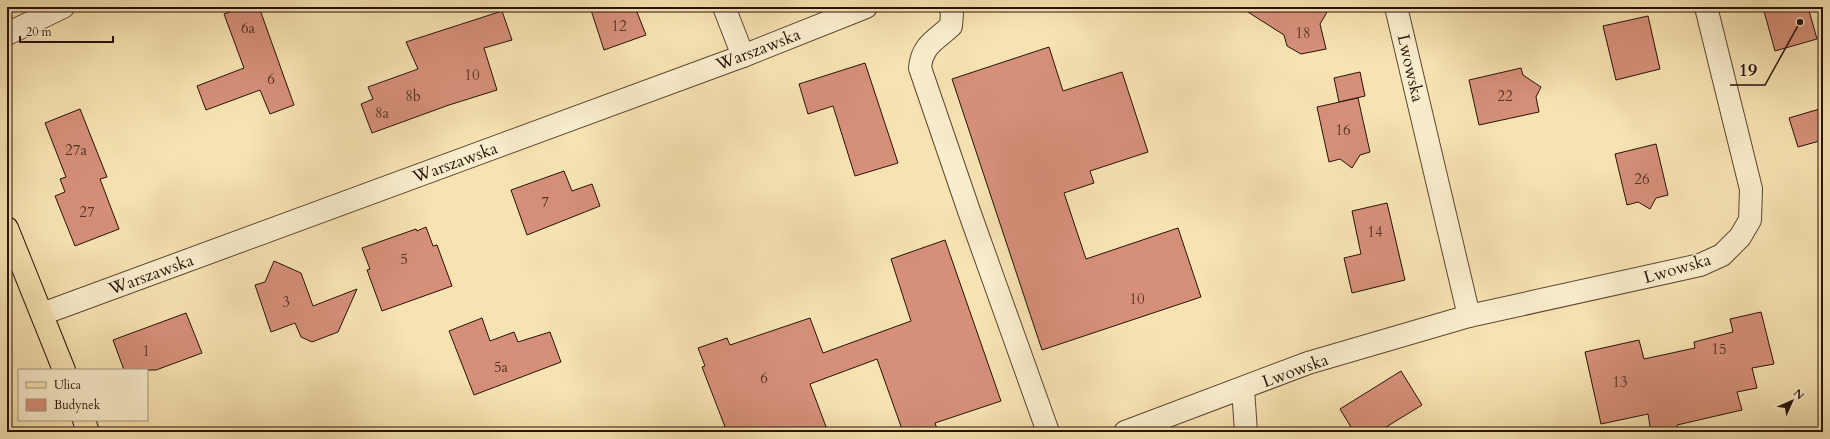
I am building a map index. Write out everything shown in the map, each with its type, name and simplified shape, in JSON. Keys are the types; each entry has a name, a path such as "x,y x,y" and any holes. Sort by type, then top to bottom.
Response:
{"main road":[{"path":"7,228 64,369"},
{"path":"84,421 88,432"}],"street":[{"path":"7,34 63,7"},
{"path":"724,7 743,56"},
{"name":"Warszawska","path":"42,314 743,56 866,7"},
{"path":"950,7 952,13 951,26 928,45 920,58 920,68 969,211 1048,432"},
{"name":"Lwowska","path":"1396,7 1469,316"},
{"name":"Lwowska","path":"1125,432 1243,389 1308,363 1469,316 1700,265 1722,255 1740,237 1750,220 1751,189 1706,7"},
{"path":"1243,389 1246,432"}],"building":[{"path":"232,7 259,7 294,105 270,114 260,90 206,110 197,86 244,68 224,14 233,11"},
{"path":"590,7 635,7 646,35 604,50"},
{"path":"1240,7 1330,7 1320,24 1326,49 1301,54 1287,46 1284,35"},
{"path":"1777,7 1808,7 1817,39 1775,51 1764,11"},
{"path":"502,11 512,40 484,48 497,90 449,105 372,133 361,104 373,99 368,87 418,69 406,42"},
{"path":"1648,16 1660,69 1616,80 1603,26"},
{"path":"1049,47 1063,91 1122,72 1148,152 1090,171 1094,183 1064,193 1086,259 1178,228 1201,297 1042,350 952,79"},
{"path":"865,63 898,163 855,176 833,106 808,114 799,84"},
{"path":"1521,68 1523,75 1541,87 1536,97 1539,112 1479,125 1469,80"},
{"path":"1360,72 1365,96 1339,102 1334,78"},
{"path":"1358,98 1370,152 1360,155 1352,168 1340,159 1329,162 1317,107"},
{"path":"1823,108 1823,140 1798,147 1789,118"},
{"path":"80,109 107,177 100,179 119,229 75,246 55,196 65,192 60,179 66,177 45,123"},
{"path":"1656,144 1668,195 1656,198 1650,209 1638,202 1627,205 1615,154"},
{"path":"564,171 572,191 592,184 600,206 527,235 511,190"},
{"path":"1387,203 1405,280 1352,293 1344,258 1361,254 1352,211"},
{"path":"426,227 433,246 437,245 452,286 382,311 367,270 370,269 362,248 416,229 417,231"},
{"path":"945,240 1001,401 935,423 938,432 903,432 877,359 810,384 828,432 727,432 702,367 705,366 698,348 727,338 730,345 810,318 823,353 911,321 891,259"},
{"path":"274,261 301,273 313,306 357,289 338,332 312,342 301,337 295,323 271,332 255,285 265,282"},
{"path":"1761,312 1774,364 1752,368 1757,388 1737,392 1742,410 1677,425 1678,432 1651,432 1648,414 1601,424 1585,352 1639,340 1644,359 1695,348 1694,342 1733,332 1730,319"},
{"path":"186,313 202,353 156,370 124,369 113,340"},
{"path":"482,318 490,341 514,332 518,342 550,332 561,362 474,395 449,331"},
{"path":"1401,371 1422,405 1378,432 1354,432 1340,409"}],"place":[{"name":"19","path":"1800,22"}]}
